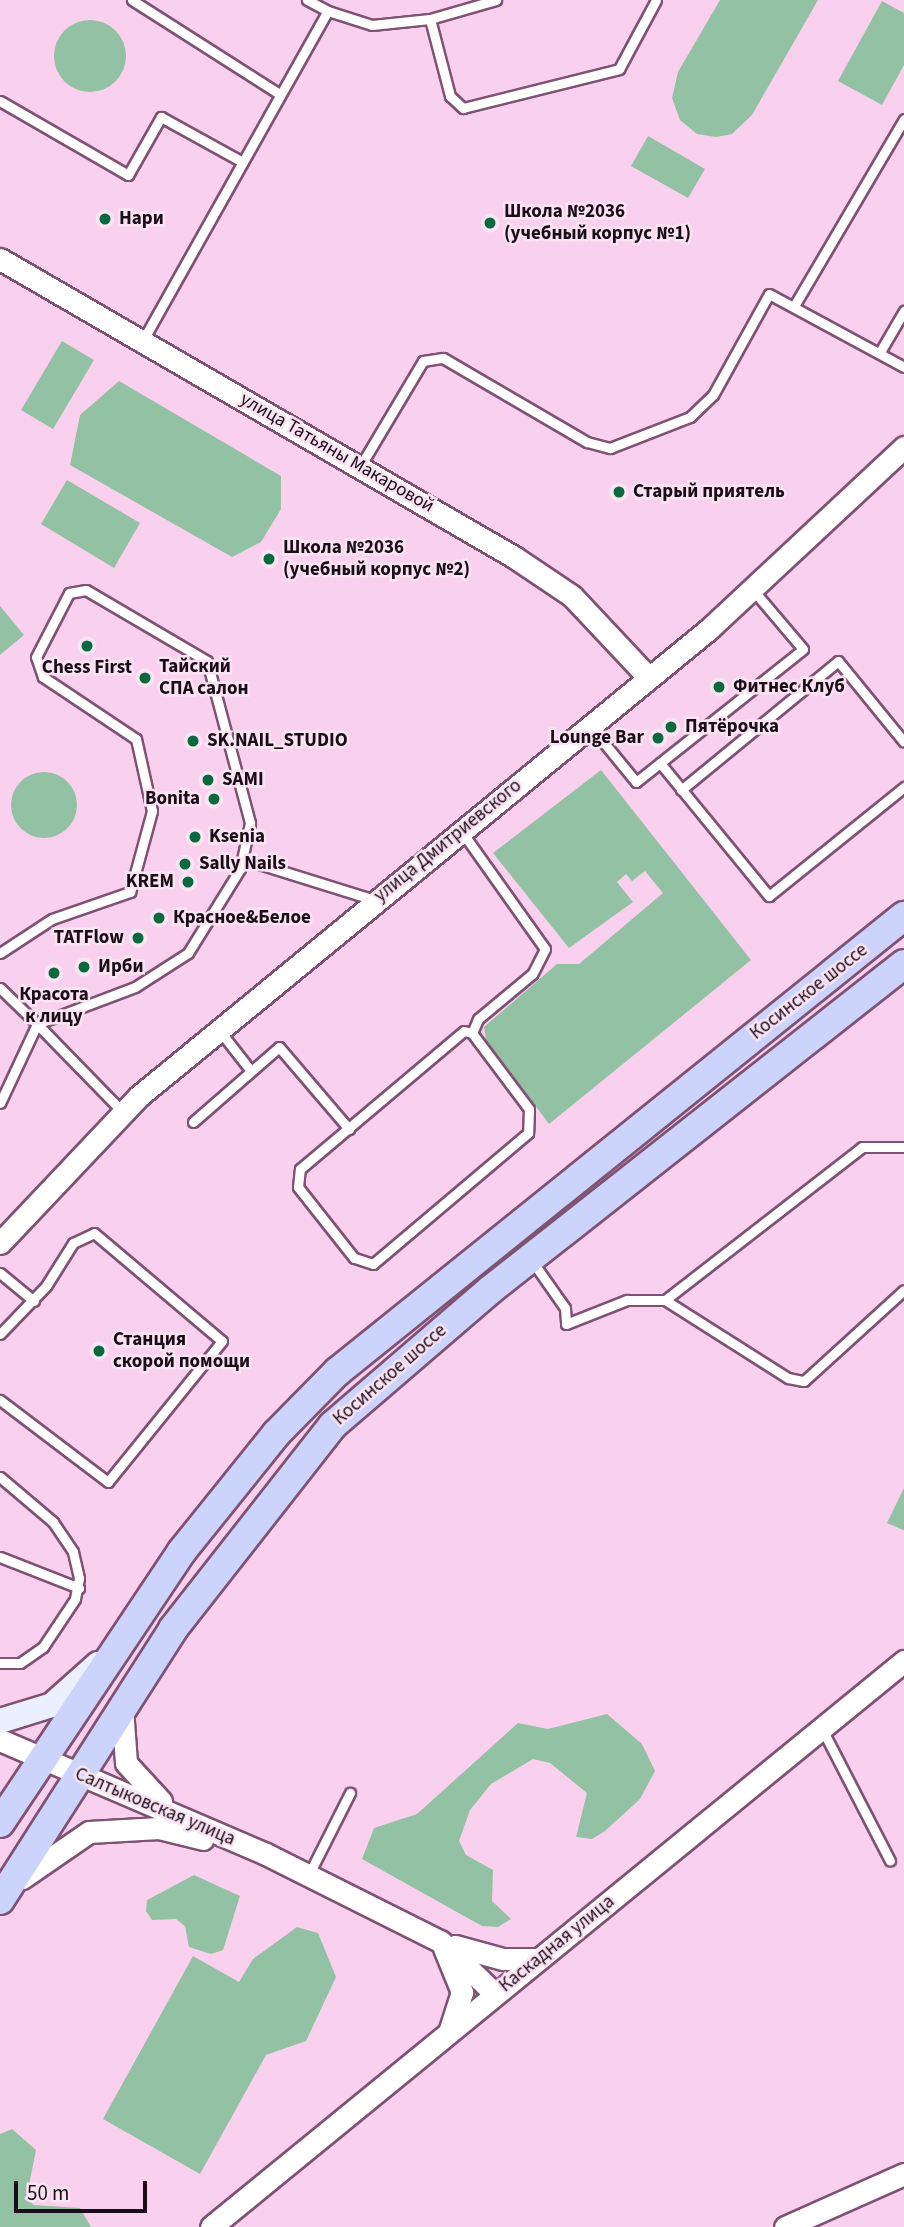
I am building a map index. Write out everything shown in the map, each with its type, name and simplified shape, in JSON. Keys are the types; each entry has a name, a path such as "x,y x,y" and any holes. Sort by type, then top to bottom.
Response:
{"highway":[{"name":"Косинское шоссе","path":"0,1823 114,1649 245,1471 337,1372 904,916"},
{"name":"Косинское шоссе","path":"0,1902 123,1705 306,1454 374,1386 530,1259 904,964"}],"main road":[{"path":"0,1721 52,1706 114,1649"}],"street":[{"name":"улица Татьяны Макаровой","path":"0,259 360,465 572,596 649,678"},
{"name":"улица Дмитриевского","path":"0,1243 122,1111 217,1028 649,678 753,590 904,447"},
{"name":"Каскадная улица","path":"211,2227 904,1661"},
{"path":"123,1705 123,1746 134,1778 206,1834"},
{"name":"Салтыковская улица","path":"0,1740 38,1763 206,1834 440,1941 495,1994"},
{"name":"Салтыковская улица","path":"0,1752 38,1763"},
{"path":"0,1902 27,1871 89,1832 159,1828 206,1834"},
{"path":"440,1941 487,1956 537,1959"},
{"path":"440,1941 461,1976 462,1993 447,2033"},
{"path":"785,2227 904,2174"}],"lane":[{"path":"132,0 278,93"},
{"path":"307,0 328,11 372,25 430,19 496,0"},
{"path":"430,19 450,96 463,108 619,69 656,0"},
{"path":"143,340 239,160 328,11"},
{"path":"0,101 128,175 161,117 239,160"},
{"path":"794,306 904,119"},
{"path":"360,465 423,361 443,358 587,442 610,448 690,417 713,395 769,294 904,367"},
{"path":"880,352 904,311"},
{"path":"0,953 52,919 130,891 152,811 136,740 43,677 35,654 69,593 86,590 207,661 250,822 243,859 218,913 188,953 135,987 37,1024 0,1103"},
{"path":"590,726 636,782 803,649 753,590"},
{"path":"681,790 838,661 904,742"},
{"path":"660,763 769,896 904,787"},
{"path":"461,831 545,949 532,974 478,1019 472,1033"},
{"path":"243,859 375,900"},
{"path":"0,988 122,1111"},
{"path":"217,1028 251,1070"},
{"path":"464,1031 472,1033 529,1109 528,1133 373,1264 354,1258 298,1187 300,1169 349,1129 464,1031"},
{"path":"194,1122 279,1047 349,1129"},
{"path":"665,1300 862,1147 904,1147"},
{"path":"0,1334 34,1301 73,1243 94,1233 222,1341 108,1482 0,1400"},
{"path":"530,1259 565,1308 566,1324 627,1300 665,1300 788,1378 804,1381 904,1290"},
{"path":"0,1273 34,1301"},
{"path":"0,1477 53,1521 73,1552 79,1588 37,1653 20,1663 0,1664"},
{"path":"0,1557 79,1588"},
{"path":"822,1728 890,1861"},
{"path":"307,1879 350,1793"}],"green space":[{"path":"720,0 818,0 752,115 732,134 716,137 697,134 680,120 672,98 678,72"},
{"path":"882,1 904,13 904,65 882,105 838,81"},
{"path":"83,20 97,20 116,30 126,49 126,63 116,82 97,92 83,92 64,82 54,63 54,49 64,30"},
{"path":"648,136 705,169 688,198 631,166"},
{"path":"62,341 94,360 53,429 21,410"},
{"path":"119,381 281,476 281,509 261,542 232,557 70,465 80,415"},
{"path":"67,480 140,523 114,568 41,524"},
{"path":"0,606 24,635 0,655"},
{"path":"601,770 751,960 549,1124 486,1040 484,1027 557,964 579,964 663,893 645,871 632,881 626,874 617,882 633,902 569,948 493,853"},
{"path":"44,772 57,774 72,787 77,805 75,818 62,833 44,838 31,836 16,823 11,805 13,792 26,777"},
{"path":"904,1488 904,1530 903,1530 887,1523"},
{"path":"607,1714 642,1744 655,1771 640,1799 605,1831 592,1839 576,1837 587,1793 550,1763 533,1759 491,1784 470,1810 459,1841 466,1855 493,1870 492,1901 511,1919 498,1927 482,1926 362,1859 374,1828 417,1814 518,1723 548,1729"},
{"path":"194,1875 240,1896 223,1950 211,1954 189,1947 185,1926 176,1919 152,1920 146,1911 147,1900"},
{"path":"297,1927 318,1933 336,1977 306,2041 266,2055 200,2174 103,2119 193,1956 239,1982 253,1959"},
{"path":"12,2129 36,2150 27,2195 33,2205 80,2208 91,2227 0,2227 0,2134"}],"place":[{"name":"Нари","path":"105,219"},
{"name":"Школа №2036 (учебный корпус №1)","path":"490,223"},
{"name":"Старый приятель","path":"619,492"},
{"name":"Школа №2036 (учебный корпус №2)","path":"269,559"},
{"name":"Chess First","path":"87,646"},
{"name":"Тайский СПА салон","path":"145,678"},
{"name":"Фитнес Клуб","path":"719,687"},
{"name":"Пятёрочка","path":"671,727"},
{"name":"Lounge Bar","path":"658,738"},
{"name":"SK.NAIL_STUDIO","path":"193,741"},
{"name":"SAMI","path":"208,780"},
{"name":"Bonita","path":"214,799"},
{"name":"Ksenia","path":"195,837"},
{"name":"Sally Nails","path":"185,864"},
{"name":"KREM","path":"188,882"},
{"name":"Красное&Белое","path":"159,918"},
{"name":"TATFlow","path":"138,938"},
{"name":"Ирби","path":"84,967"},
{"name":"Красота к лицу","path":"54,973"},
{"name":"Станция скорой помощи","path":"99,1351"}]}
